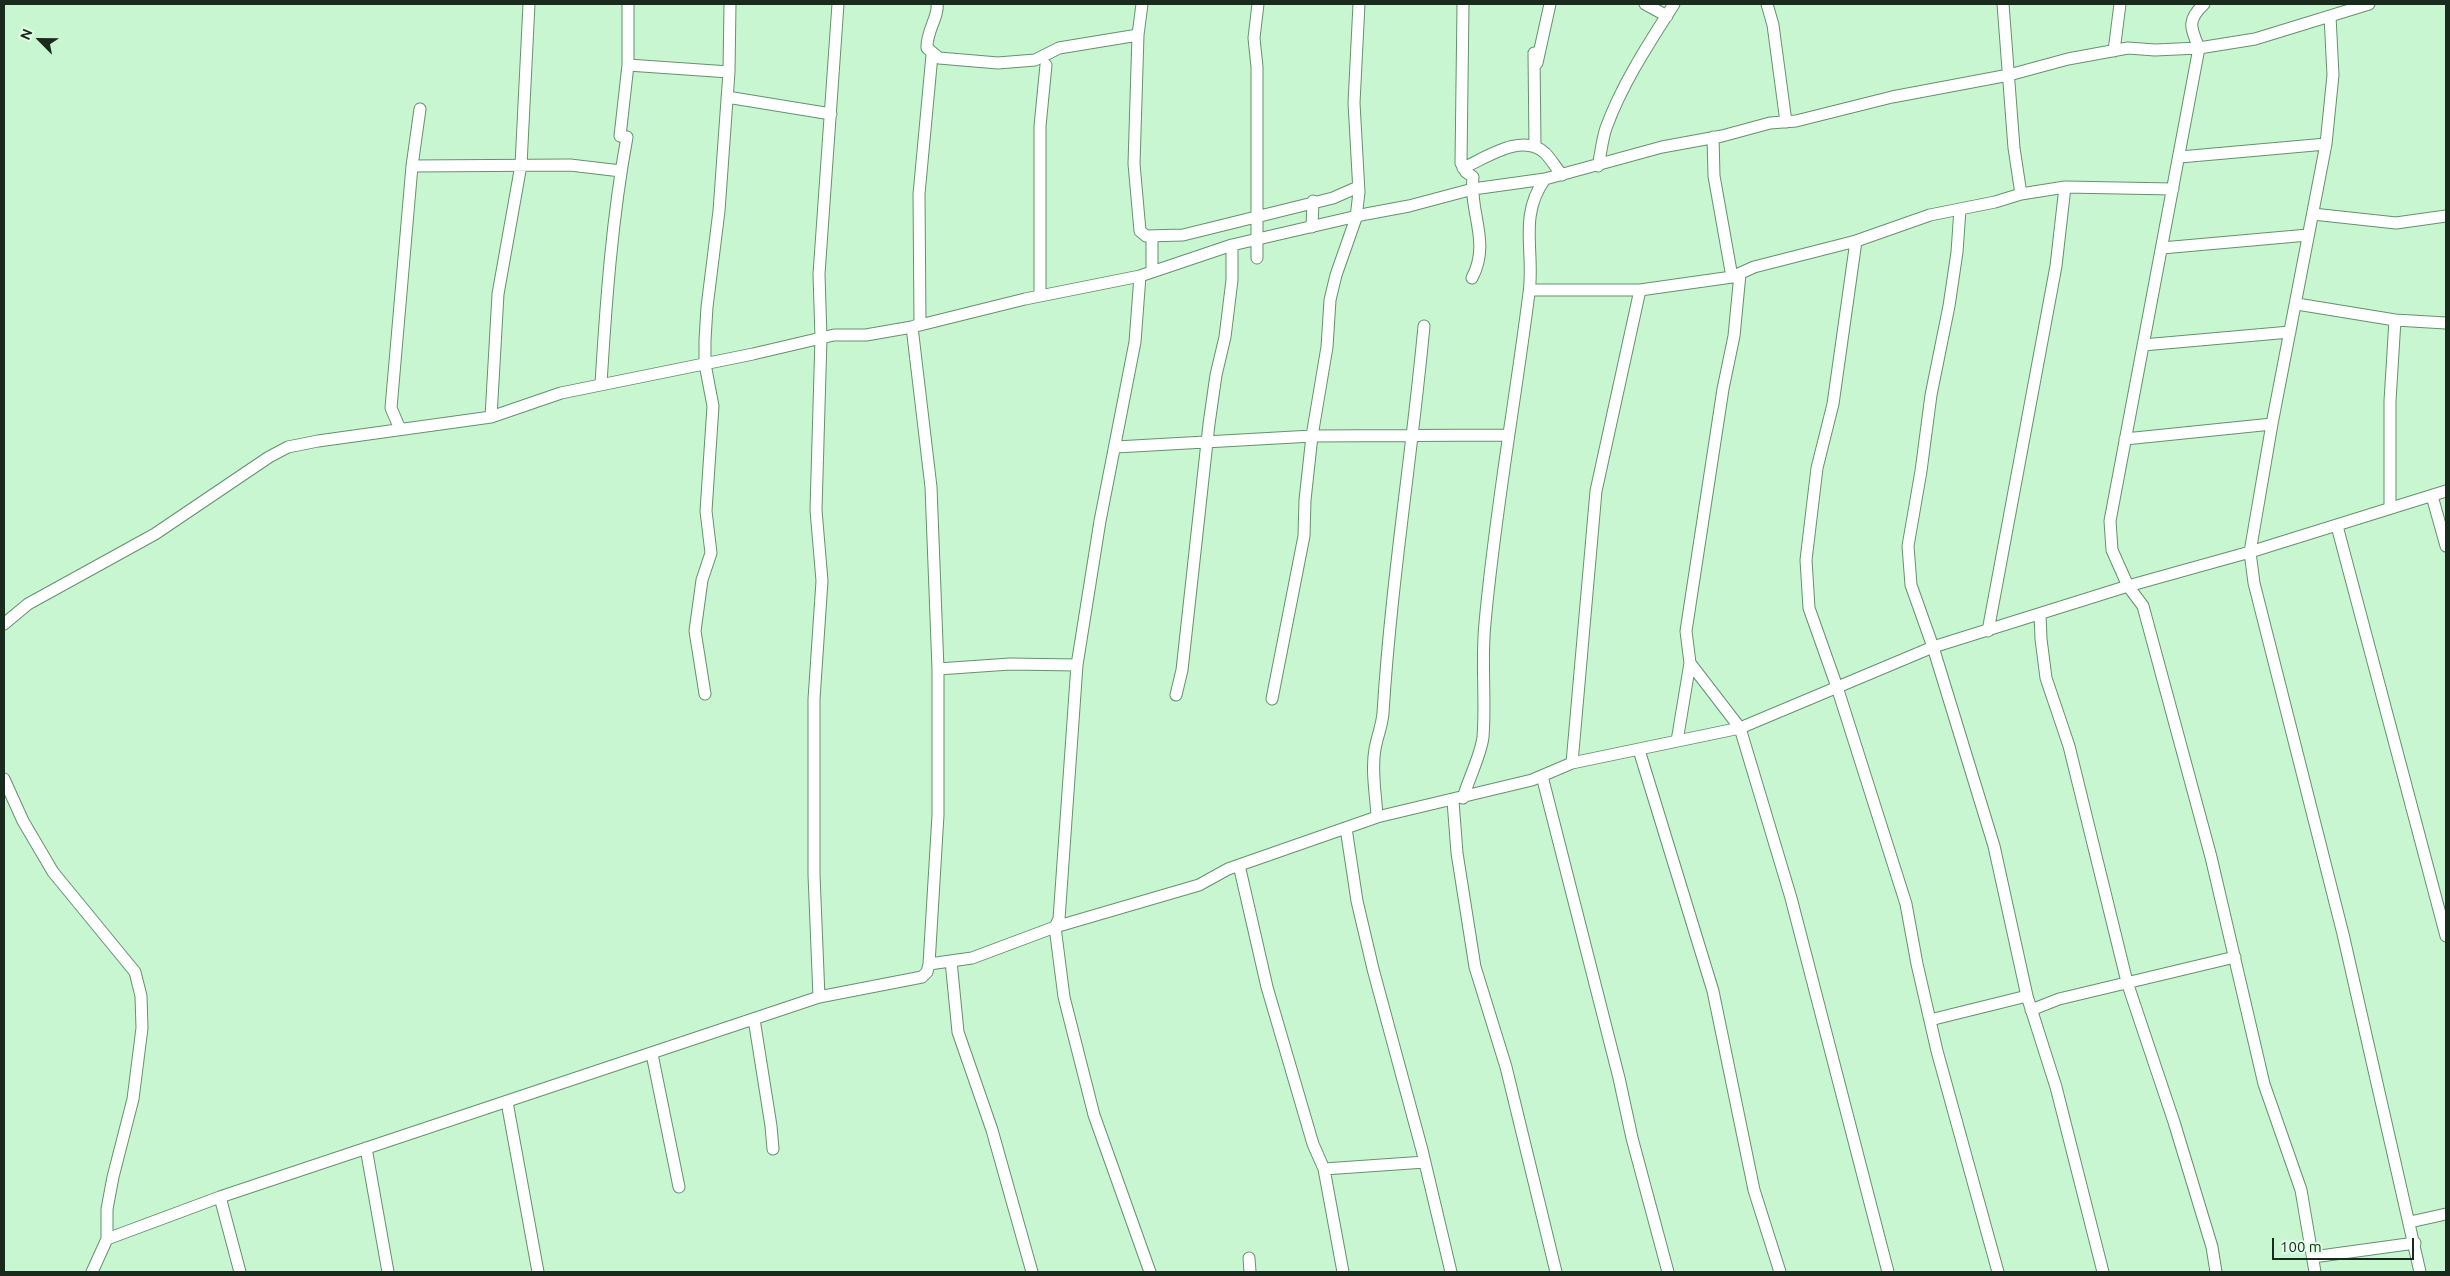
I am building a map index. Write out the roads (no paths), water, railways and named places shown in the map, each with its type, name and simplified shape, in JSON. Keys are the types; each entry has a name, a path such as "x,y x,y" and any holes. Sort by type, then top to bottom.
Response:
{"street":[{"path":"491,417 498,294 521,165 529,4"},
{"path":"601,384 605,316 624,136 628,65 628,4"},
{"path":"705,694 695,631 702,580 711,553 706,511 713,406 705,364 707,308 719,211 729,72 730,4"},
{"path":"819,997 814,875 814,699 822,582 816,510 821,338 819,274 838,4"},
{"path":"936,4 937,12 926,41 927,48 932,55 939,58 998,63 1035,60 1059,48 1138,35"},
{"path":"1142,4 1138,35 1134,164 1140,231 1152,238 1183,235 1313,201 1333,198 1358,187"},
{"path":"1257,258 1257,67 1254,38 1258,4"},
{"path":"1272,699 1304,536 1304,500 1312,436 1327,347 1330,300 1336,275 1356,218 1358,187 1354,103 1359,4"},
{"path":"1462,4 1463,168 1473,177"},
{"path":"1534,76 1550,4"},
{"path":"1645,4 1667,16"},
{"path":"1598,166 1605,130 1615,106 1674,4"},
{"path":"1767,4 1774,25 1786,122"},
{"path":"2003,4 2014,148 2021,194"},
{"path":"2114,50 2120,4"},
{"path":"2204,4 2192,17 2191,28 2199,48 2110,521 2112,550 2128,586 2143,606 2211,858 2264,1084 2301,1190 2315,1272"},
{"path":"4,624 28,604 155,534 269,457 288,447 491,417 561,392 705,364 821,338 844,334 866,335 912,328 1040,296 1091,288 1140,276 1232,245 1356,218 1473,189 1545,179 1662,147 1770,123 1786,122 1892,97 2009,75 2068,59 2114,50 2128,48 2156,50 2199,48 2255,39 2369,4"},
{"path":"2330,16 2333,75 2326,144 2297,304 2272,424 2250,552 2254,583 2343,934 2420,1272"},
{"path":"1534,53 1536,147"},
{"path":"912,328 920,324 919,194 932,55"},
{"path":"628,65 729,72"},
{"path":"1040,296 1040,126 1046,65"},
{"path":"1251,80 1257,258"},
{"path":"727,97 831,114"},
{"path":"400,429 391,408 412,166 420,109"},
{"path":"1677,741 1690,663 1686,631 1723,388 1734,336 1736,275 1714,176 1713,137"},
{"path":"1463,168 1515,144 1536,147 1545,153 1562,175"},
{"path":"2180,157 2326,144"},
{"path":"1472,278 1478,265 1480,252 1473,189 1475,162"},
{"path":"412,166 570,165 621,171"},
{"path":"1545,179 1536,193 1530,208 1528,244 1530,290 1508,435 1485,625 1483,739 1458,799 1457,853 1475,967 1506,1067 1556,1272"},
{"path":"1530,290 1640,290 1736,275 1754,267 1856,241 1930,215 1995,202 2021,194 2065,187 2173,189"},
{"path":"1988,631 2056,266 2065,187"},
{"path":"1312,227 1313,201"},
{"path":"1960,209 1957,252 1949,306 1931,395 1921,471 1908,546 1911,585 1933,647 1994,846 2028,996 2056,1087 2104,1272"},
{"path":"2313,214 2396,223 2446,216"},
{"path":"1256,217 1257,258"},
{"path":"1256,217 1258,239"},
{"path":"2162,248 2308,236"},
{"path":"1152,238 1152,272"},
{"path":"1856,241 1833,404 1817,468 1806,560 1809,608 1837,687 1906,904 1930,1020 1998,1272"},
{"path":"1176,695 1182,670 1216,375 1225,337 1232,280 1232,245"},
{"path":"1140,276 1135,342 1116,447 1100,521 1077,665 1059,919 1054,926 1064,997 1094,1115 1150,1272"},
{"path":"1572,763 1596,492 1640,290"},
{"path":"2297,304 2395,320 2446,323"},
{"path":"2390,508 2390,401 2395,320"},
{"path":"1377,817 1375,749 1383,714 1394,581 1413,436 1424,326"},
{"path":"107,1239 220,1197 819,997 922,977 927,972 938,814 938,669 931,487 912,328"},
{"path":"2143,345 2290,332"},
{"path":"2125,439 2272,424"},
{"path":"1116,447 1312,436 1508,435"},
{"path":"929,964 972,958 1054,926 1199,885 1239,866 1377,817 1458,799 1542,776 1572,763 1740,728 1933,647 2128,586 2337,526 2446,491"},
{"path":"2432,496 2446,546"},
{"path":"2337,526 2446,936"},
{"path":"2040,614 2040,639 2046,678 2069,746 2127,982 2174,1122 2212,1247 2216,1272"},
{"path":"1690,663 1740,728 1792,898 1888,1272"},
{"path":"938,669 1010,664 1077,665"},
{"path":"1639,750 1713,991 1754,1190 1780,1272"},
{"path":"1542,776 1587,961 1668,1272"},
{"path":"4,780 23,820 52,872 135,972 141,996 142,1028 133,1099 113,1178 108,1209 107,1239 92,1272"},
{"path":"1346,828 1357,901 1373,969 1425,1162 1451,1272"},
{"path":"1239,866 1267,987 1312,1144 1324,1169 1343,1272"},
{"path":"2032,1010 2059,1000 2127,982 2180,972 2234,957"},
{"path":"951,961 958,1032 992,1130 1032,1272"},
{"path":"1930,1020 2028,996"},
{"path":"754,1019 773,1149"},
{"path":"652,1054 679,1187"},
{"path":"507,1102 538,1272"},
{"path":"366,1148 388,1272"},
{"path":"1324,1169 1425,1162"},
{"path":"220,1197 240,1272"},
{"path":"2410,1222 2446,1214"},
{"path":"2313,1257 2415,1244"},
{"path":"1249,1258 1250,1272"}]}
